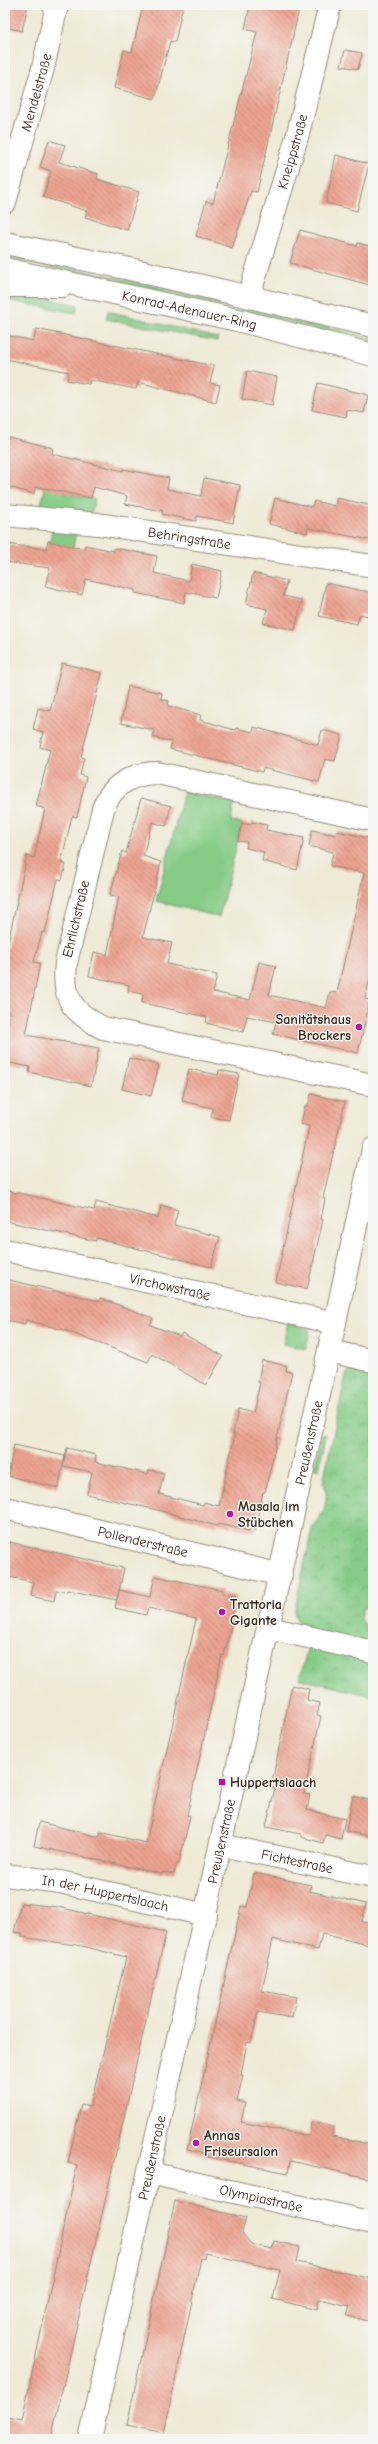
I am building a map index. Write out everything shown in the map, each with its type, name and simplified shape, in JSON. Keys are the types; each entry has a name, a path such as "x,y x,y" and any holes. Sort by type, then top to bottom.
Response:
{"street":[{"name":"Mendelstraße","path":"5,202 43,68 57,5"},
{"name":"Kneippstraße","path":"249,296 295,145 330,5"},
{"name":"Konrad-Adenauer-Ring","path":"5,243 249,296 373,326"},
{"name":"Konrad-Adenauer-Ring","path":"5,269 237,320 373,355"},
{"path":"5,286 92,287"},
{"name":"Behringstraße","path":"5,515 98,524 369,565"},
{"name":"Ehrlichstraße","path":"373,820 157,773 146,773 128,779 112,792 103,808 66,963 64,982 69,1001 76,1010 89,1021 103,1028 373,1085"},
{"name":"Preußenstraße","path":"90,2439 281,1575 373,1149"},
{"name":"Virchowstraße","path":"5,1250 336,1323"},
{"path":"330,1351 373,1361"},
{"name":"Pollenderstraße","path":"5,1508 281,1575"},
{"path":"269,1628 373,1652"},
{"name":"Fichtestraße","path":"221,1844 373,1877"},
{"name":"In der Huppertslaach","path":"5,1875 60,1882 206,1915"},
{"name":"Olympiastraße","path":"149,2173 373,2223"}],"green space":[{"path":"5,253 246,306 373,339 373,344 245,311 5,257"},
{"path":"5,294 27,295 78,305 76,313 5,300"},
{"path":"108,311 218,338 217,341 106,319"},
{"path":"46,485 65,493 95,499 91,513 40,508"},
{"path":"52,530 76,532 73,547 50,542"},
{"path":"184,792 234,803 231,821 242,823 219,917 156,901"},
{"path":"288,1322 310,1330 306,1349 283,1344"},
{"path":"358,1367 373,1369 373,1594 370,1606 362,1609 360,1620 366,1625 365,1631 373,1633 373,1696 300,1679 308,1645 294,1613 313,1525 321,1516 325,1505 326,1494 323,1482 346,1375 351,1369"},
{"path":"322,1434 326,1435 319,1469 314,1468"}],"building":[{"path":"5,5 28,5 22,31 5,27"},
{"path":"143,5 183,5 175,42 170,41 155,99 114,88 124,50 132,52"},
{"path":"250,5 300,5 257,192 251,191 232,248 196,236 206,201 213,203 257,32 245,29"},
{"path":"345,50 362,53 358,69 341,66"},
{"path":"49,140 65,145 59,162 98,174 97,179 139,192 127,230 85,217 87,211 43,197 51,171 40,167"},
{"path":"336,155 369,164 357,211 326,203"},
{"path":"300,230 357,246 358,243 373,247 373,286 290,263"},
{"path":"36,329 214,366 210,383 220,385 216,402 138,382 136,389 90,380 89,384 67,380 69,372 5,359 5,335 34,341"},
{"path":"247,371 277,377 272,405 242,399"},
{"path":"318,383 368,395 364,413 347,410 346,417 312,410"},
{"path":"5,436 53,448 52,454 123,471 123,469 169,478 167,489 201,496 204,478 240,485 233,523 197,516 196,521 162,514 163,511 125,504 127,496 94,487 91,498 35,487 34,494 5,486"},
{"path":"275,498 312,507 314,501 335,506 337,498 373,506 373,527 370,540 308,528 307,533 269,524"},
{"path":"48,541 84,549 85,545 114,551 114,548 157,556 154,573 189,581 192,564 222,571 216,598 186,592 184,603 135,593 135,590 86,579 82,595 45,586 50,568 5,562 5,544 46,549"},
{"path":"253,573 287,581 283,596 302,600 295,630 263,623 267,609 246,604"},
{"path":"326,583 373,593 373,617 360,614 357,624 319,616"},
{"path":"62,663 102,673 81,757 84,758 80,775 86,777 77,817 72,816 61,863 66,864 62,880 58,879 45,933 42,932 34,962 40,963 26,1035 99,1048 91,1086 29,1072 30,1067 5,1062 5,1036 10,1012 5,1011 5,956 27,856 34,858 45,809 36,806 50,750 40,747 43,732 33,729 38,708 50,711"},
{"path":"128,686 162,693 161,699 169,701 168,706 201,715 200,720 235,730 236,728 253,732 254,727 318,745 322,730 342,735 335,761 325,759 319,782 263,768 262,772 170,749 172,742 153,737 154,730 121,723"},
{"path":"141,798 171,806 166,826 152,822 143,856 161,862 143,937 172,943 167,964 217,975 213,992 250,1000 259,962 276,966 269,995 326,1008 330,992 337,993 364,873 330,866 333,852 309,846 312,830 336,835 337,831 373,839 373,965 365,999 370,1000 358,1053 273,1034 276,1022 247,1016 243,1032 206,1023 207,1017 142,1003 143,994 128,991 129,985 89,976 94,952 107,955 119,897 110,895 122,851 126,853"},
{"path":"252,822 267,825 266,830 304,838 297,870 262,861 264,852 246,848 247,842 238,841 242,823 251,825"},
{"path":"129,1058 159,1065 151,1096 122,1089"},
{"path":"189,1069 218,1075 219,1070 239,1074 229,1120 211,1117 213,1108 182,1101"},
{"path":"311,1094 345,1102 323,1198 325,1199 321,1219 323,1220 307,1289 276,1282 309,1126 301,1124 305,1106 308,1106"},
{"path":"5,1190 94,1210 96,1202 158,1218 161,1205 178,1210 174,1225 220,1237 211,1267 96,1238 96,1241 5,1221"},
{"path":"5,1279 99,1301 100,1298 153,1318 150,1325 180,1336 182,1333 223,1356 206,1385 152,1354 148,1362 64,1330 26,1320 25,1324 5,1320"},
{"path":"262,1360 287,1366 286,1371 292,1372 265,1492 263,1492 254,1532 218,1524 217,1526 87,1494 92,1472 63,1466 67,1448 96,1455 95,1462 148,1474 149,1470 164,1473 159,1494 203,1505 204,1502 219,1506 235,1434 233,1434 238,1409 253,1413 260,1383 258,1382"},
{"path":"14,1445 65,1456 58,1488 8,1476"},
{"path":"5,1541 124,1568 117,1600 67,1590 67,1592 56,1590 54,1601 30,1596 33,1582 5,1576"},
{"path":"155,1576 222,1590 222,1594 236,1596 229,1635 224,1656 222,1655 187,1815 190,1816 179,1863 177,1863 174,1874 163,1872 162,1874 34,1846 39,1822 100,1837 100,1832 146,1843 196,1619 148,1608 146,1615 115,1608 119,1590 150,1597"},
{"path":"292,1685 309,1689 307,1700 320,1703 317,1715 321,1716 304,1794 310,1795 307,1810 345,1819 341,1839 325,1835 323,1843 301,1837 301,1834 266,1827 275,1788 271,1787"},
{"path":"353,1796 373,1801 373,1837 346,1831"},
{"path":"254,1873 311,1885 309,1891 366,1904 362,1922 373,1923 373,1946 322,1934 318,1950 273,1939 262,1991 296,1997 292,2018 258,2012 251,2043 247,2042 241,2075 243,2075 237,2101 245,2103 241,2122 309,2136 311,2122 334,2126 332,2136 373,2145 373,2179 290,2161 288,2173 204,2156 205,2154 187,2150 241,1906 247,1907"},
{"path":"21,1903 58,1907 166,1932 51,2439 5,2439 5,2427 7,2417 22,2420 77,2165 68,2163 81,2105 90,2107 126,1957 82,1946 22,1937 22,1933 14,1932"},
{"path":"175,2201 246,2218 242,2233 251,2244 271,2249 274,2241 300,2247 297,2262 373,2279 373,2322 347,2316 350,2306 319,2299 317,2310 273,2299 280,2270 205,2253 204,2259 201,2258 164,2433 127,2425"}],"place":[{"name":"Sanitätshaus Brockers","path":"359,1027"},
{"name":"Masala im Stübchen","path":"230,1514"},
{"name":"Trattoria Gigante","path":"222,1612"},
{"name":"Huppertslaach","path":"222,1782"},
{"name":"Annas Friseursalon","path":"196,2143"}]}
